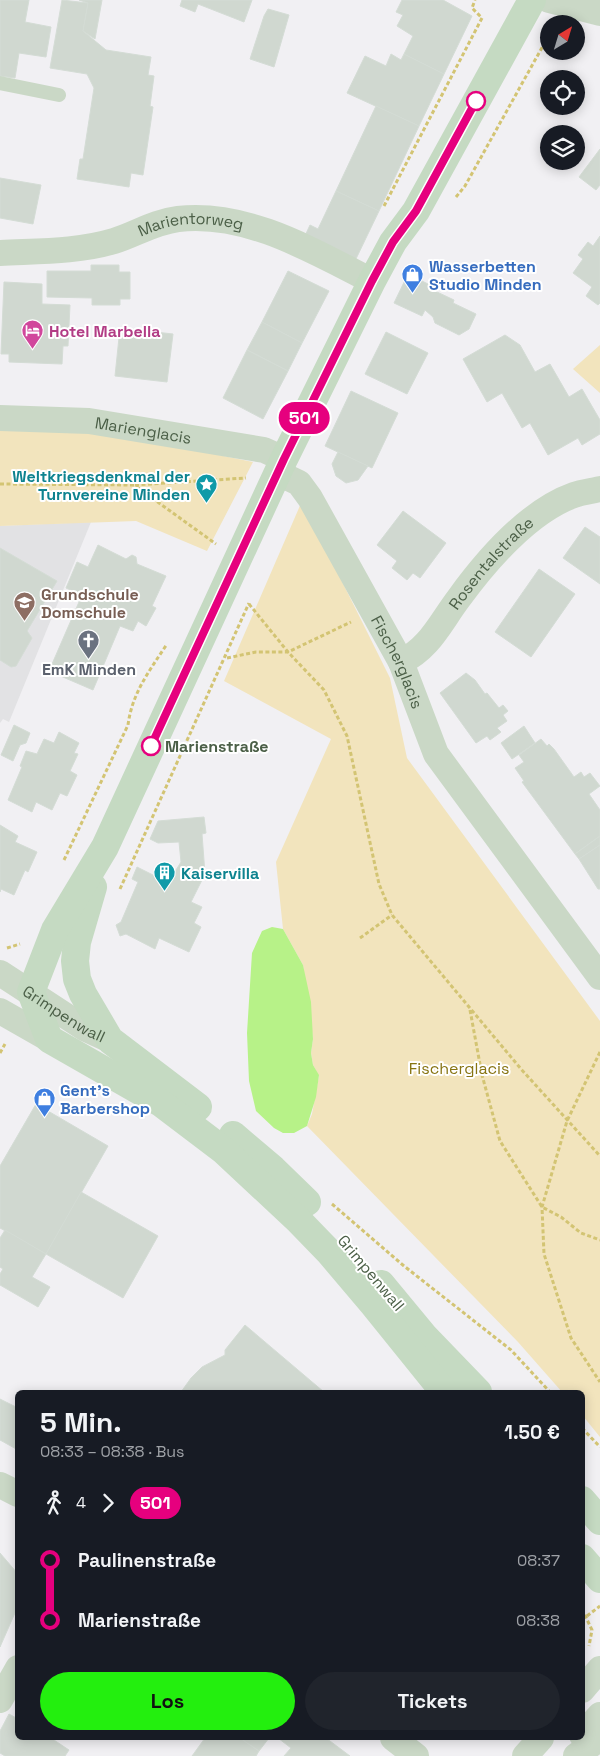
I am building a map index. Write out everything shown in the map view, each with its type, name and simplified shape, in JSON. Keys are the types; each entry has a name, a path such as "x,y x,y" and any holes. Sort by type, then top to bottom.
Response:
{"street":[{"path":"0,973 31,992 55,930 104,847 281,466 372,281 393,242 416,211 532,0"},
{"path":"549,0 600,13"},
{"name":"Marientorweg","path":"0,253 83,248 115,241 155,223 179,219 210,218 241,223 272,233 372,281"},
{"name":"Marienglacis","path":"0,418 89,421 264,450 281,466"},
{"name":"Fischerglacis","path":"281,466 299,483 310,498 401,662 436,754 600,977"},
{"name":"Rosentalstraße","path":"401,662 417,654 428,642 476,576 517,533 554,505 574,495 600,489"},
{"path":"104,847 82,922 75,962 77,978 83,994 110,1040"},
{"name":"Grimpenwall","path":"31,992 50,1039 162,1103 223,1150 298,1220 329,1252 442,1390"},
{"name":"Grimpenwall","path":"31,992 86,1029 110,1040 273,1169 338,1233 424,1336 476,1390"},
{"path":"0,1011 50,1039"},
{"path":"0,1485 15,1492"},
{"path":"585,1504 600,1521"},
{"path":"585,1562 600,1579"},
{"path":"585,1682 593,1660"},
{"path":"0,1700 15,1673"},
{"path":"585,1731 600,1714"},
{"path":"576,1756 600,1738"},
{"path":"396,1740 416,1756"},
{"path":"525,1756 540,1740"},
{"path":"564,1756 578,1740"}],"lane":[{"path":"0,83 59,95"}],"path":[{"path":"0,484 134,485 250,478"},
{"path":"134,485 218,546"},
{"path":"249,604 288,652 324,690 348,736 378,884 392,915 470,1009 567,1121 600,1156"},
{"path":"226,658 256,652 288,652 354,621"},
{"path":"360,938 392,915"},
{"path":"470,1009 482,1075 500,1141 542,1206 561,1216 581,1233 600,1240"},
{"path":"0,1053 6,1042"},
{"path":"600,1052 567,1121 542,1206 544,1254 571,1338 600,1382"},
{"path":"585,1431 600,1447"},
{"path":"587,1616 600,1606"},
{"path":"585,1613 592,1630 593,1660"}],"shaded area":[{"name":"Grundschule Domschule","path":"91,522 9,722 3,719 0,723 0,526"},
{"path":"272,927 283,929 303,965 311,1002 313,1039 311,1053 313,1065 319,1075 316,1097 307,1126 294,1133 283,1133 274,1128 256,1111 249,1081 247,1033 252,953 262,931"}],"green space":[{"path":"600,345 600,393 573,369"},
{"path":"81,427 253,462 207,551 136,521 0,526 0,428"},
{"name":"Fischerglacis","path":"302,501 390,678 407,758 600,1021 600,1437 585,1418 585,1390 560,1390 518,1342 307,1126 312,1114 319,1076 313,1065 311,1053 313,1039 303,965 283,929 276,862 331,739 224,681"}],"building":[{"path":"0,0 29,0 25,22 51,27 46,57 19,53 15,78 0,76"},
{"path":"62,0 88,3 83,31 106,50 151,57 148,75 154,76 150,106 153,107 143,175 131,173 129,187 77,179 80,159 83,159 94,88 87,74 50,68"},
{"path":"79,0 102,0 95,39 83,31 88,3"},
{"path":"182,0 252,0 244,22 198,4 195,12 180,6"},
{"path":"402,0 443,0 472,16 444,74 404,54 413,36 397,26 403,15 396,12"},
{"path":"268,9 289,15 274,67 250,59"},
{"path":"391,54 401,60 404,54 444,74 419,126 347,93 365,56 386,66"},
{"path":"376,106 419,126 379,211 336,191"},
{"path":"600,149 600,185 596,190 579,177"},
{"path":"0,178 41,185 33,224 0,218"},
{"path":"336,191 379,211 354,263 304,238 310,225 318,229"},
{"path":"600,236 600,303 598,305 586,296 592,287 573,273 583,259 578,255 588,242 593,246"},
{"path":"91,265 119,265 119,272 130,272 130,299 120,299 120,305 92,305 92,298 47,297 47,271 91,271"},
{"path":"288,271 329,291 302,343 262,322"},
{"path":"408,274 436,288 435,291 454,300 453,303 476,314 469,329 459,335 435,323 433,317 425,310 422,316 394,303"},
{"path":"4,282 42,284 42,304 70,305 68,346 63,346 62,364 9,362 9,354 1,354"},
{"path":"262,322 302,343 288,371 247,350"},
{"path":"120,328 173,334 167,382 115,376"},
{"path":"386,332 428,353 407,394 365,374"},
{"path":"505,335 520,345 535,372 550,364 569,397 582,389 600,420 600,434 582,445 578,438 548,455 530,423 522,428 502,393 487,402 463,359"},
{"path":"247,350 288,371 263,419 223,398"},
{"path":"351,391 398,413 372,468 325,446"},
{"path":"338,452 368,466 358,480 346,483 336,476 332,464"},
{"path":"403,511 446,543 420,578 413,573 407,580 392,568 397,561 377,545"},
{"path":"585,527 600,537 600,584 563,558"},
{"path":"98,545 126,559 132,555 136,557 137,564 166,576 152,606 156,608 146,626 138,621 133,631 120,626 93,690 49,671 82,595 66,588 77,562 88,567"},
{"path":"0,548 57,581 27,631 32,638 16,666 11,667 0,660"},
{"path":"539,569 575,594 531,657 495,632"},
{"path":"466,673 475,680 485,694 487,693 499,708 503,705 508,711 503,715 507,721 497,728 501,732 490,740 487,736 476,743 440,693"},
{"path":"14,725 30,733 26,743 20,745 13,761 1,755"},
{"path":"524,726 535,743 512,759 501,743"},
{"path":"59,732 79,743 74,753 78,754 70,771 77,775 67,796 60,793 52,810 36,802 32,812 8,800 22,767 20,766 26,751 37,754 44,739 54,743"},
{"path":"541,739 547,746 549,744 554,749 574,777 581,772 584,777 590,773 600,786 589,794 600,810 600,836 575,854 522,782 524,781 515,768 524,762 519,755"},
{"name":"Kaiservilla","path":"204,817 206,833 202,834 205,874 191,902 202,907 194,923 201,927 189,952 159,938 155,949 126,934 120,936 116,925 121,922 138,882 132,879 137,867 163,880 167,871 176,870 181,862 179,842 158,843 150,839 158,821"},
{"path":"0,825 18,836 15,842 37,852 28,872 25,870 14,895 1,889 0,892"},
{"path":"600,836 600,845 579,859 575,854"},
{"path":"600,845 600,889 598,889 579,859"},
{"path":"36,1104 108,1146 46,1254 0,1228 0,1166"},
{"path":"81,1192 158,1236 123,1298 46,1254"},
{"path":"5,1230 46,1254 32,1277 50,1287 38,1307 0,1285 0,1274 3,1269 0,1267 0,1238"},
{"path":"245,1325 322,1390 182,1390 202,1367 225,1355 225,1350"},
{"path":"0,1399 15,1406 15,1448 0,1440"},
{"path":"0,1553 15,1570 15,1613 0,1647"},
{"path":"9,1714 15,1717 15,1740 54,1740 69,1750 65,1756 5,1756 0,1753 0,1731"},
{"path":"204,1740 243,1740 259,1751 256,1756 192,1756"},
{"path":"243,1740 267,1740 259,1751"},
{"path":"281,1740 329,1740 350,1756 284,1756 291,1748"}],"bus line":[{"name":"501","path":"151,746 284,459 372,281 393,242 416,211 476,101"}],"place":[{"name":"Wasserbetten Studio Minden","path":"413,294"},
{"name":"Hotel Marbella","path":"33,350"},
{"name":"Weltkriegsdenkmal der Turnvereine Minden","path":"206,504"},
{"name":"Grundschule Domschule","path":"25,622"},
{"name":"EmK Minden","path":"89,659"},
{"name":"Marienstraße","path":"151,746"},
{"name":"Kaiservilla","path":"165,892"},
{"name":"Gent's Barbershop","path":"44,1118"}]}
